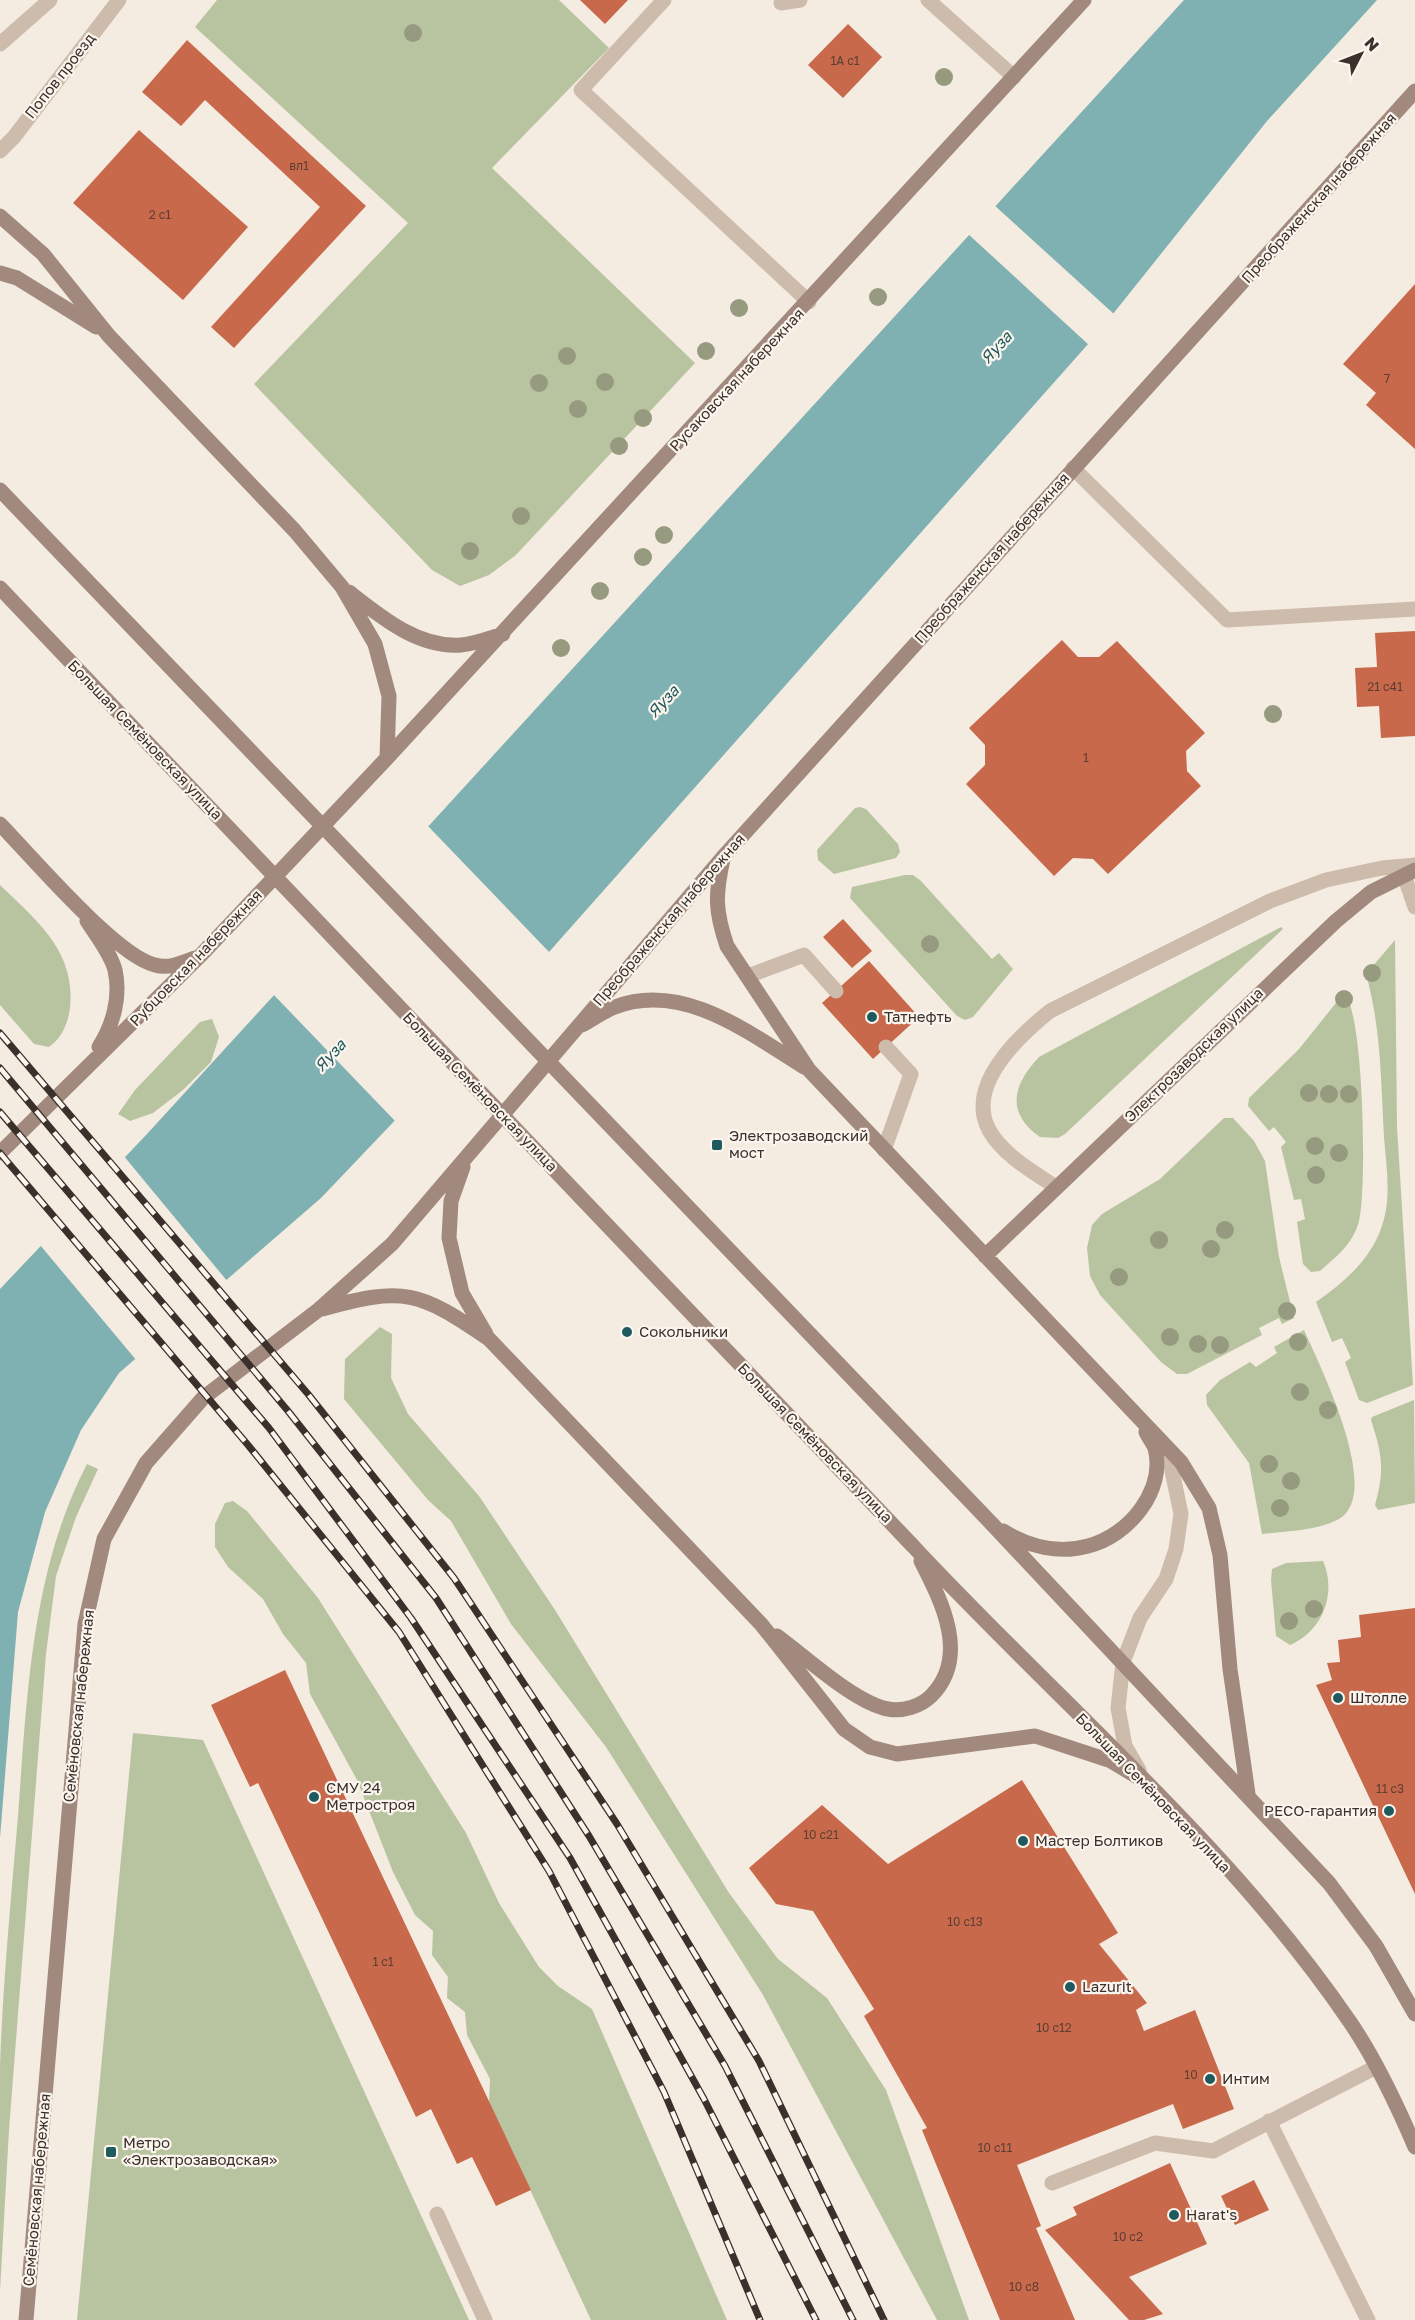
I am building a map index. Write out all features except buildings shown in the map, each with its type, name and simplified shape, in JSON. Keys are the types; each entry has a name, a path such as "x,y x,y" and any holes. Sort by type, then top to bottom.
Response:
{"main road":[{"name":"Русаковская набережная","path":"387,758 809,302 1084,0"},
{"name":"Преображенская набережная","path":"575,1028 723,857 1415,91"},
{"path":"0,216 43,254 109,336 295,531 342,586 392,626 432,641 462,645 503,634"},
{"path":"0,273 16,278 60,302 109,336"},
{"path":"0,490 1248,1794 1329,1883 1376,1946 1415,2014"},
{"path":"342,586 375,644 389,696 387,758"},
{"name":"Большая Семёновская улица","path":"0,588 912,1545 935,1578 1146,1782 1258,1903 1352,2024 1415,2147"},
{"name":"Рубцовская набережная","path":"0,1153 200,956 387,758"},
{"path":"0,824 80,908 132,955 155,965 174,966 200,956"},
{"path":"723,857 715,893 719,924 727,946 809,1070 1181,1462 1209,1508 1220,1555 1230,1669 1248,1794"},
{"name":"Электрозаводская улица","path":"985,1256 1336,921 1371,892 1411,870"},
{"path":"80,908 115,970 116,1008 110,1029 81,1074"},
{"path":"575,1028 616,1006 656,1000 688,1005 732,1023 809,1070"},
{"name":"Семёновская набережная","path":"26,2320 85,1623 104,1539 147,1463 203,1398 317,1311 392,1244 575,1028"},
{"path":"466,1157 451,1201 449,1238 462,1293 489,1339"},
{"path":"317,1311 376,1296 410,1295 444,1309 489,1339 761,1624 844,1729 870,1747 897,1754 1035,1736 1111,1761 1146,1782"},
{"path":"992,1524 1013,1537 1052,1549 1089,1546 1116,1533 1136,1517 1155,1480 1155,1448 1136,1413"},
{"path":"761,1624 863,1700 890,1709 914,1707 940,1686 950,1669 952,1658 949,1627 935,1578"}],"street":[{"path":"0,44 50,0"},
{"name":"Попов проезд","path":"0,151 14,137 119,0"},
{"path":"664,0 581,90 809,302"},
{"path":"781,3 800,0"},
{"path":"928,0 1014,77"},
{"path":"1073,468 1227,620 1415,609"},
{"path":"1056,1187 1002,1148 988,1129 984,1110 985,1091 999,1060 1028,1028 1050,1011 1270,901 1326,880 1382,868 1411,870 1415,908"},
{"path":"748,976 804,955 836,991"},
{"path":"884,1150 910,1074 886,1047"},
{"path":"1136,1413 1171,1466 1181,1514 1176,1549 1166,1579 1140,1618 1123,1662 1118,1708 1125,1746 1146,1782"},
{"path":"1052,2183 1155,2143 1213,2151 1376,2067"},
{"path":"1269,2121 1368,2320"},
{"path":"437,2214 485,2320"}],"green space":[{"path":"217,0 559,0 609,48 492,168 695,363 516,555 489,575 460,586 432,570 254,384 408,223 195,27"},
{"path":"855,808 866,809 898,844 900,852 896,858 834,874 818,860 817,850"},
{"path":"913,875 920,880 992,959 999,953 1013,969 973,1017 965,1020 957,1016 850,898 852,887"},
{"path":"0,885 40,925 60,954 67,970 70,988 69,1014 61,1035 49,1047 34,1044 0,1005"},
{"path":"1281,927 1283,929 1065,1134 1058,1138 1040,1137 1021,1118 1017,1108 1019,1088 1030,1067 1039,1057"},
{"path":"1395,940 1397,1127 1413,1385 1367,1403 1359,1400 1345,1362 1351,1358 1342,1338 1332,1342 1316,1302 1358,1266 1374,1245 1384,1219 1387,1178 1380,1055 1375,1014 1366,974"},
{"path":"1344,993 1351,1007 1360,1065 1363,1175 1359,1221 1349,1243 1338,1255 1320,1271 1311,1272 1303,1264 1297,1222 1305,1219 1301,1199 1294,1200 1281,1147 1286,1142 1274,1127 1269,1131 1248,1106 1249,1098 1299,1049"},
{"path":"212,1019 219,1037 211,1062 183,1090 153,1113 130,1121 118,1114 135,1090 200,1022"},
{"path":"1224,1118 1233,1118 1254,1141 1265,1161 1279,1257 1294,1318 1282,1324 1279,1318 1259,1328 1262,1335 1187,1374 1177,1374 1161,1362 1100,1295 1090,1276 1087,1248 1092,1225 1102,1214 1160,1179"},
{"path":"380,1327 392,1334 391,1378 408,1414 479,1496 555,1610 729,1893 778,1959 827,1998 886,2090 969,2320 937,2320 763,1995 606,1747 511,1624 451,1521 428,1500 344,1399 345,1359"},
{"path":"1304,1330 1334,1398 1352,1457 1355,1483 1351,1505 1339,1519 1321,1526 1262,1534 1249,1463 1207,1405 1206,1395 1220,1380 1250,1362 1256,1367 1277,1353 1274,1347"},
{"path":"1414,1400 1415,1503 1378,1510 1375,1505 1381,1462 1371,1420 1372,1417"},
{"path":"87,1464 98,1469 76,1517 56,1576 46,1654 9,2130 0,2291 1,2034 29,1681 43,1591 54,1548 68,1505"},
{"path":"233,1501 247,1511 318,1598 466,1833 499,1903 539,1967 558,1986 592,2009 727,2320 591,2320 489,2102 490,2079 467,2035 465,2012 447,1998 448,1977 432,1955 433,1931 415,1915 393,1872 357,1780 310,1694 306,1663 283,1634 263,1599 228,1567 215,1547 215,1524 225,1503"},
{"path":"1323,1561 1328,1586 1324,1610 1319,1621 1311,1630 1290,1645 1276,1636 1272,1569 1286,1563"},
{"path":"133,1733 203,1740 469,2320 77,2320"}],"water":[{"name":"Яуза","path":"1184,0 1377,0 1267,121 1097,334 462,1050 321,1198 119,1373 81,1430 45,1512 18,1612 0,1838 0,1289 147,1134"}],"pier":[{"path":"993,204 1115,315 1090,346 967,233"},
{"path":"426,824 551,954 397,1123 272,993"},
{"path":"123,1155 228,1282 137,1361 40,1245"}],"railway":[{"path":"0,1033 308,1394 454,1578 617,1824 759,2061 884,2320"},
{"path":"0,1068 288,1411 436,1598 589,1836 725,2066 853,2320"},
{"path":"0,1112 269,1428 411,1618 570,1858 704,2099 816,2320"},
{"path":"0,1153 248,1445 399,1632 549,1871 664,2092 760,2320"}],"place":[{"name":"Татнефть","path":"872,1017"},
{"name":"Электрозаводский мост","path":"717,1145"},
{"name":"Сокольники","path":"627,1332"},
{"name":"Штолле","path":"1338,1698"},
{"name":"СМУ 24 Метростроя","path":"314,1797"},
{"name":"РЕСО-гарантия","path":"1389,1811"},
{"name":"Мастер Болтиков","path":"1023,1841"},
{"name":"Lazurit","path":"1070,1987"},
{"name":"Интим","path":"1210,2079"},
{"name":"Метро «Электрозаводская»","path":"111,2152"},
{"name":"Harat's","path":"1174,2215"}]}
